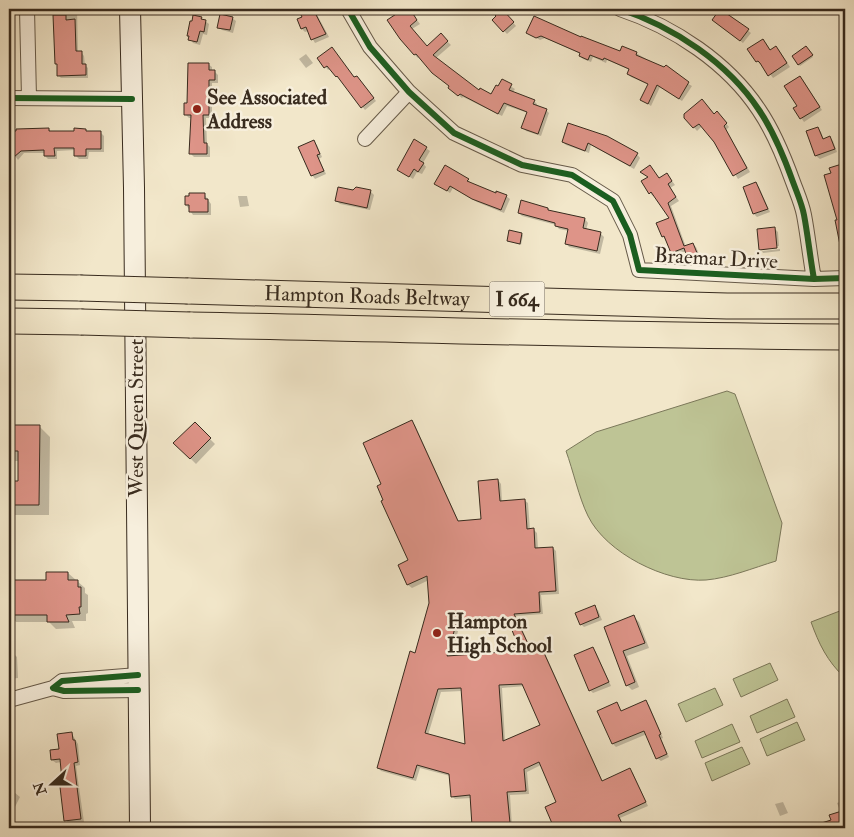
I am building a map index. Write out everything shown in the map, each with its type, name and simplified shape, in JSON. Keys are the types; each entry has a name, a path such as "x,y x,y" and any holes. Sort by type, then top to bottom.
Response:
{"highway":[{"name":"Hampton Roads Beltway","path":"9,287 727,306 845,306"},
{"name":"Hampton Roads Beltway","path":"9,321 845,337"}],"main road":[{"name":"West Queen Street","path":"130,9 135,198 140,828"}],"street":[{"path":"27,9 29,98"},
{"name":"Braemar Drive","path":"348,9 370,47 409,92 454,133 522,165 572,175 612,202 630,235 639,270 845,278"},
{"path":"620,9 634,13 672,32 713,60 736,81 759,110 784,156 804,213 814,278"},
{"path":"365,139 409,92"},
{"path":"9,98 132,99"},
{"path":"9,700 53,688 62,681 138,682"}],"green space":[{"path":"727,391 735,394 782,523 776,561 732,575 706,580 690,580 656,571 623,553 608,542 597,529 585,509 566,451 596,432"},
{"path":"845,609 845,678 824,652 811,622"},
{"path":"770,663 778,680 741,697 733,679"},
{"path":"715,688 723,705 686,722 678,704"},
{"path":"787,699 795,717 757,733 750,716"},
{"path":"797,722 805,740 767,756 760,739"},
{"path":"732,724 740,742 702,758 695,741"},
{"path":"742,747 750,764 712,781 705,763"}],"building":[{"path":"313,9 326,34 311,40 306,27 301,29 297,19 302,17 300,13"},
{"path":"404,9 410,9 417,20 410,26 427,46 441,33 448,41 433,55 479,90 480,88 491,94 502,79 512,84 509,90 535,100 533,104 547,109 538,134 521,128 527,112 504,103 498,114 460,94 458,96 448,88 449,86 432,73 416,54 414,55 387,20"},
{"path":"490,9 502,9 514,22 503,32 492,20 496,16"},
{"path":"720,9 749,29 740,41 712,20"},
{"path":"220,14 233,17 230,30 217,28"},
{"path":"53,15 66,15 66,20 75,19 76,51 82,51 82,64 86,64 86,75 57,76"},
{"path":"193,15 206,20 204,32 200,31 197,42 188,40 189,36 187,36"},
{"path":"534,16 581,37 620,51 622,46 637,52 636,55 664,67 666,65 689,82 679,99 657,85 648,104 640,100 648,84 627,74 629,69 604,58 603,60 590,55 588,60 579,56 580,53 541,36 536,38 526,33"},
{"path":"763,39 770,50 776,46 787,63 768,76 760,63 756,62 747,49"},
{"path":"806,46 813,55 798,65 792,56"},
{"path":"332,47 354,77 357,76 374,98 361,108 337,76 327,66 324,68 317,58"},
{"path":"188,63 209,63 209,70 215,70 215,80 209,80 209,115 203,115 204,143 207,143 207,154 189,154 191,115 184,115 184,103 187,103"},
{"path":"800,76 820,107 800,119 793,108 797,106 784,86"},
{"path":"702,99 714,114 717,111 727,123 724,126 747,168 733,176 714,142 699,124 693,128 684,118 684,114"},
{"path":"568,123 607,136 638,153 630,166 588,143 585,151 562,142"},
{"path":"818,127 823,139 830,136 835,149 815,156 806,131"},
{"path":"49,128 49,131 74,131 74,128 86,129 86,131 101,131 101,149 86,149 86,156 74,156 74,148 54,148 55,156 44,156 44,150 21,151 14,157 9,148 9,131"},
{"path":"414,139 427,147 419,160 424,163 418,172 414,169 409,177 397,170"},
{"path":"314,140 320,154 317,155 324,171 311,176 298,147"},
{"path":"845,163 845,250 841,250 835,220 837,220 824,175 831,173 829,168"},
{"path":"445,165 469,179 467,181 496,193 496,191 507,195 501,210 472,199 450,186 447,191 434,184"},
{"path":"650,165 659,178 667,173 672,181 668,184 676,197 668,203 684,246 693,243 697,253 687,257 684,248 671,253 664,236 662,237 656,223 669,218 641,181 648,177 640,172"},
{"path":"756,182 768,209 753,214 743,187"},
{"path":"338,187 353,190 356,187 371,190 367,208 335,201"},
{"path":"189,193 205,193 205,199 208,199 208,212 189,212 189,205 185,205 185,196 189,196"},
{"path":"521,200 548,208 548,210 585,218 583,228 601,232 597,251 565,244 568,229 555,226 555,223 518,213"},
{"path":"775,227 777,248 759,250 757,229"},
{"path":"509,230 522,233 520,244 507,241"},
{"name":"Hampton High School","path":"412,420 458,521 481,519 478,481 498,479 500,501 525,499 527,529 534,528 535,548 553,547 556,591 539,592 540,612 514,614 530,648 540,644 602,781 630,768 646,802 618,815 624,828 554,828 545,807 556,802 539,762 524,769 526,791 507,792 510,823 472,826 470,795 451,797 449,774 417,765 413,778 377,768 410,651 415,653 429,603 427,576 407,585 398,565 408,560 381,501 383,500 377,486 381,484 363,443","holes":["507,618 518,645 503,652 447,656 457,621","522,684 540,725 503,741 499,685","461,688 465,744 425,733 438,689"]},
{"path":"195,422 211,438 190,459 173,443"},
{"path":"9,425 40,425 39,505 9,505 9,481 18,481 18,451 9,451"},
{"path":"46,572 68,572 68,580 78,580 78,587 81,587 80,614 66,615 69,622 47,622 47,615 9,615 9,580 46,580"},
{"path":"595,605 599,617 580,625 575,613"},
{"path":"634,615 645,643 623,651 635,682 626,686 604,627"},
{"path":"593,647 609,682 589,691 574,655"},
{"path":"646,700 661,734 659,735 667,754 656,759 644,731 612,744 597,711 617,702 621,711"},
{"path":"72,732 78,762 74,763 81,819 64,821 60,787 60,781 62,781 60,759 51,760 50,750 59,749 57,734"},
{"path":"845,810 845,828 812,828 812,826 831,820 829,815"}],"cycle path":[{"path":"348,9 370,47 409,92 454,133 522,165 572,175 613,201 630,235 639,270 814,279 845,278"},
{"path":"620,9 680,36 716,62 732,77 759,110 778,145 801,203 814,279"},
{"path":"9,98 132,99"},
{"path":"138,675 62,681 53,688 64,691 138,690"}],"place":[{"name":"See Associated Address","path":"197,109"},
{"name":"Hampton High School","path":"437,633"}]}
